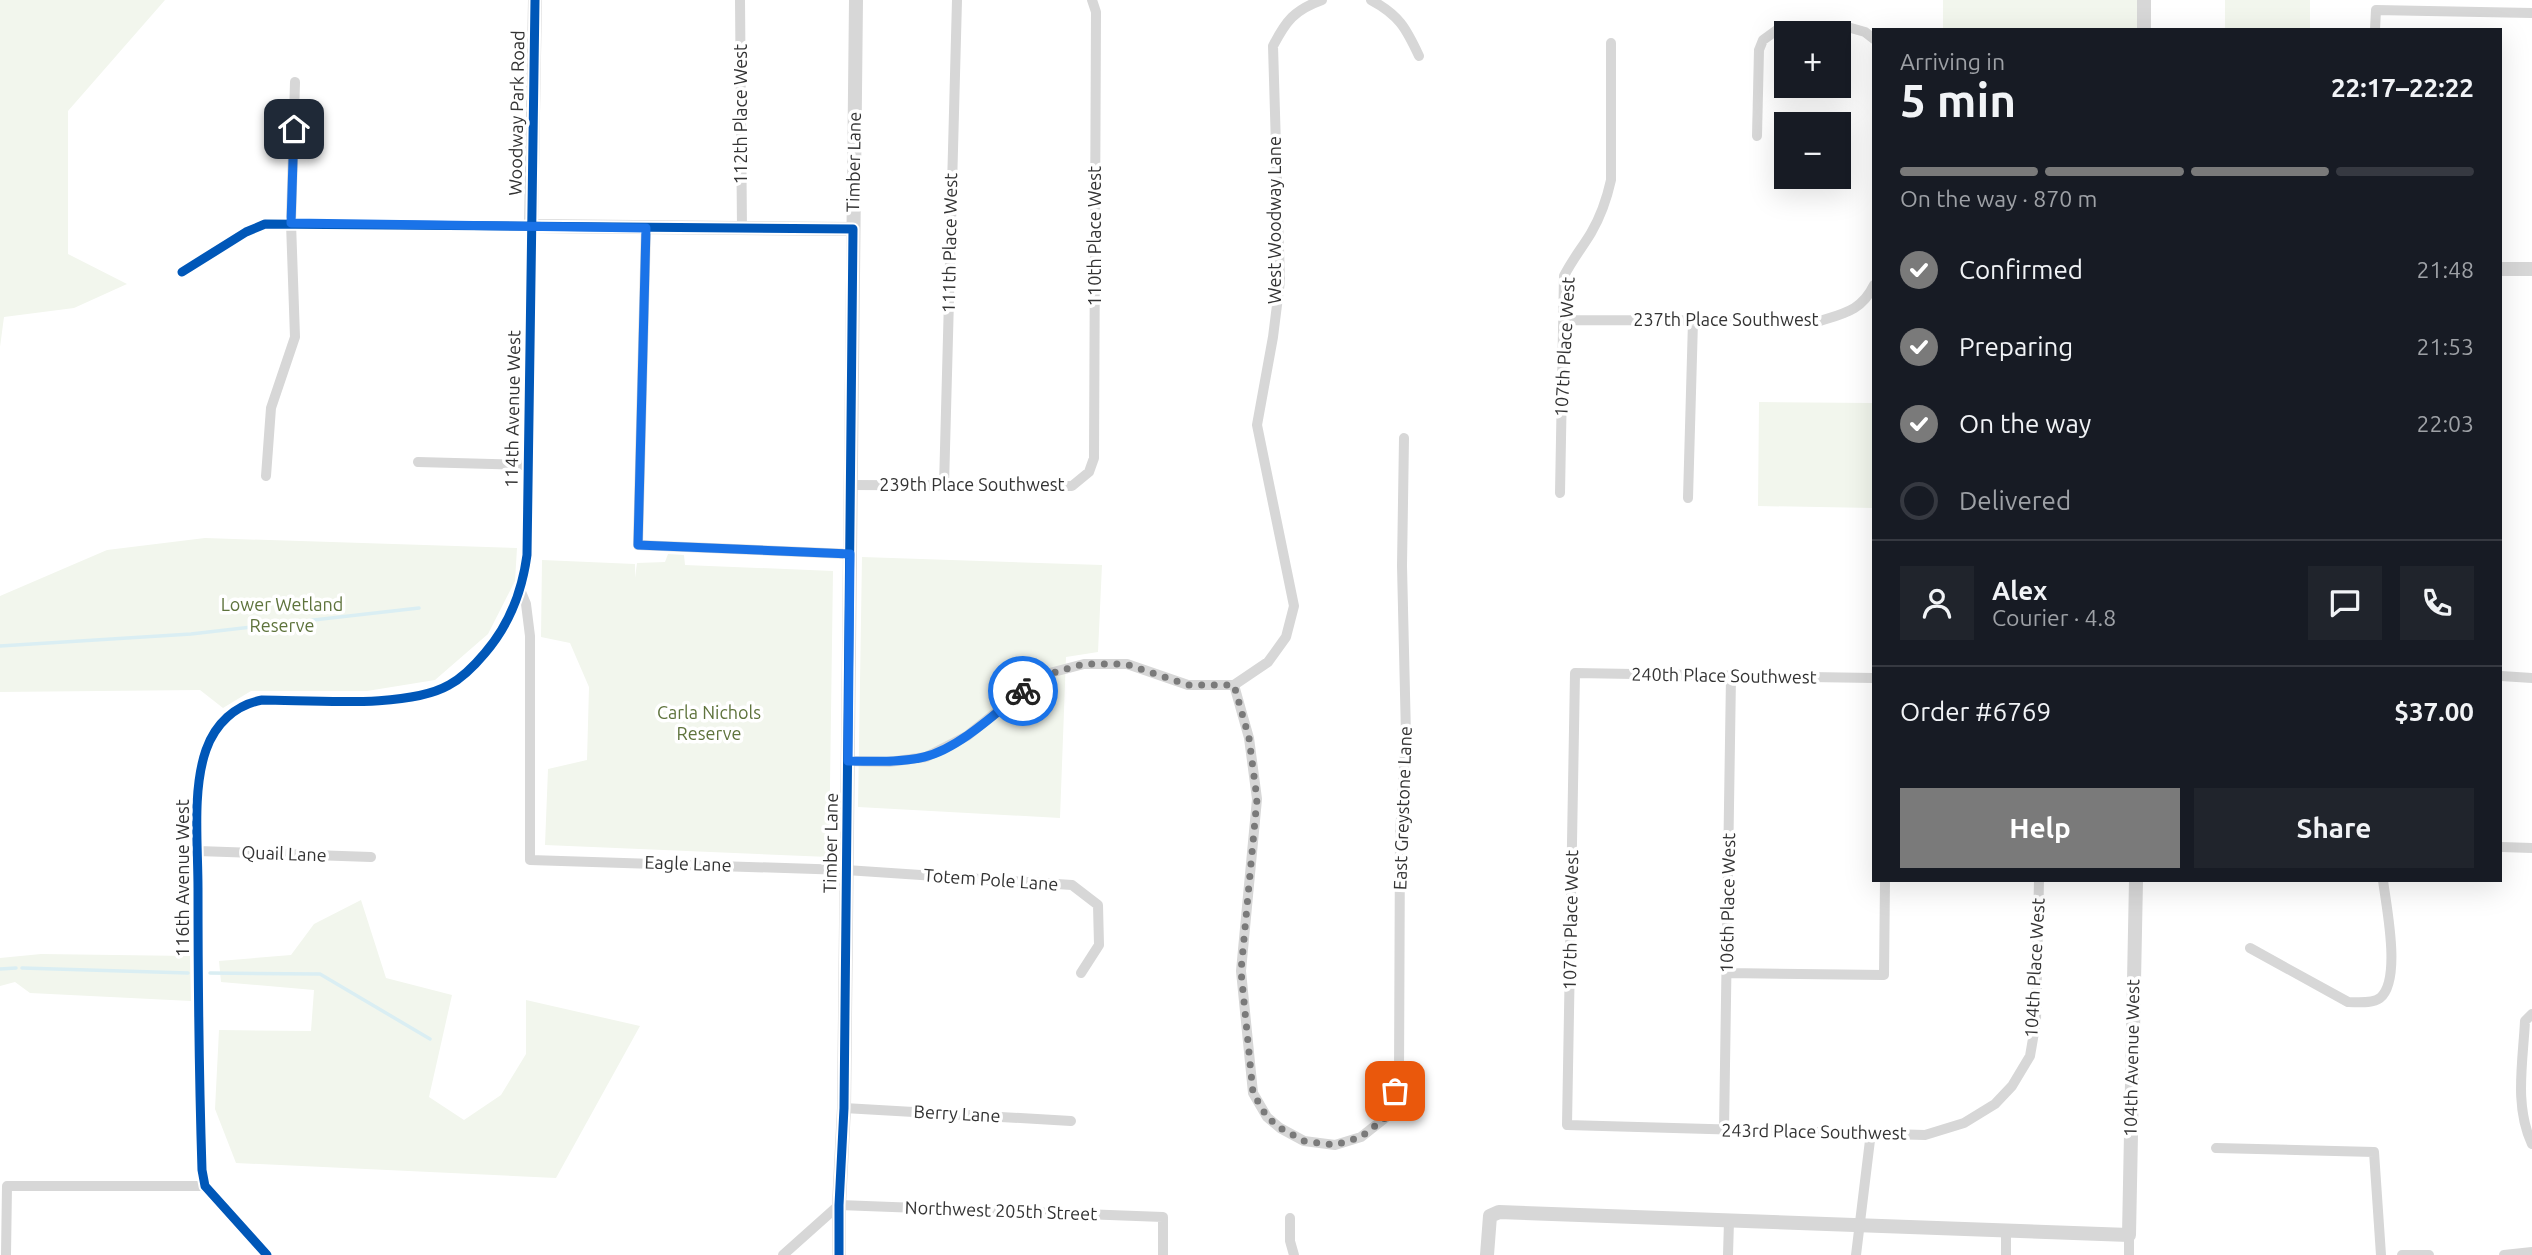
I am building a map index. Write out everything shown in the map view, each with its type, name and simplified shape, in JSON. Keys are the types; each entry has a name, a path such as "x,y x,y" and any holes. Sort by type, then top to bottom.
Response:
{"street":[{"name":"Woodway Park Road","path":"531,226 535,0"},
{"name":"112th Place West","path":"740,0 742,229"},
{"name":"Timber Lane","path":"839,1255 844,1108 856,0"},
{"name":"111th Place West","path":"944,486 957,0"},
{"name":"110th Place West","path":"1089,471 1094,458 1096,12 1092,0"},
{"name":"West Woodway Lane","path":"1234,685 1268,662 1286,637 1294,606 1257,425 1280,281 1273,46 1286,21 1310,4 1322,0"},
{"path":"1371,0 1387,8 1405,25 1419,56"},
{"path":"2144,0 2144,28"},
{"path":"2375,28 2376,10 2532,13"},
{"path":"1757,136 1759,50 1763,40 1781,27 1851,29 1865,32 1872,37"},
{"name":"107th Place West","path":"1560,493 1564,276 1575,254 1591,234 1606,202 1611,180 1611,43"},
{"path":"266,476 271,408 295,337 291,223 295,82"},
{"path":"182,272 246,232 265,224 853,229"},
{"name":"114th Avenue West","path":"530,860 530,636 526,604 521,592 527,555 531,226"},
{"path":"646,228 638,545 850,554"},
{"path":"2502,269 2532,269"},
{"name":"237th Place Southwest","path":"1563,320 1820,321 1847,313 1865,303 1872,289"},
{"path":"1688,498 1693,321"},
{"name":"East Greystone Lane","path":"1234,685 1249,738 1257,799 1241,971 1253,1093 1267,1117 1280,1128 1304,1141 1335,1145 1361,1137 1385,1118 1399,1076 1400,834 1406,736 1402,566 1404,438"},
{"path":"418,463 527,465"},
{"name":"239th Place Southwest","path":"850,485 1072,486 1089,471"},
{"name":"116th Avenue West","path":"205,1186 200,1125 198,851 201,764 215,731 236,709 262,700 401,700 449,685 471,669 495,642 521,592"},
{"path":"848,761 889,762 926,757 967,737 1042,676 1084,664 1126,664 1188,685 1234,685"},
{"name":"107th Place West","path":"1567,1125 1575,673"},
{"name":"240th Place Southwest","path":"1575,673 1872,678"},
{"name":"106th Place West","path":"1724,1130 1731,676"},
{"path":"2502,676 2532,678"},
{"path":"2502,847 2532,848"},
{"name":"Quail Lane","path":"198,851 371,857"},
{"name":"Eagle Lane","path":"530,860 846,870"},
{"name":"Totem Pole Lane","path":"846,870 1072,885 1098,905 1100,945 1082,973"},
{"path":"1727,973 1884,975 1885,882"},
{"name":"104th Place West","path":"2030,1056 2036,1021 2039,882"},
{"name":"104th Avenue West","path":"2129,1235 2136,882"},
{"path":"2250,948 2348,1002 2366,1003 2380,998 2388,986 2392,968 2383,882"},
{"path":"2532,1014 2525,1021 2521,1101 2524,1122 2532,1144"},
{"name":"243rd Place Southwest","path":"1567,1125 1926,1135 1965,1123 1995,1104 2012,1086 2030,1056"},
{"name":"Berry Lane","path":"844,1108 1071,1121"},
{"path":"1856,1255 1871,1132"},
{"path":"2216,1148 2374,1152 2381,1255"},
{"path":"6,1255 8,1186 205,1186 267,1255"},
{"path":"783,1255 839,1205"},
{"name":"Northwest 205th Street","path":"839,1205 1163,1217 1163,1255"},
{"path":"1488,1255 1490,1216 1499,1212 1510,1212 2129,1235 2129,1255"},
{"path":"1290,1218 1290,1241 1294,1255"},
{"path":"1728,1255 1729,1221"},
{"path":"2006,1231 2006,1255"},
{"path":"2504,1255 2532,1252"},
{"path":"2402,1255 2429,1255"}],"green space":[{"path":"0,0 165,0 68,111 68,254 127,284 74,308 4,317 0,347"},
{"path":"1943,0 2137,0 2137,28 1943,28"},
{"path":"2225,0 2310,0 2310,28 2225,28"},
{"path":"1759,402 1872,403 1872,508 1758,506"},
{"name":"Lower Wetland Reserve","path":"205,538 517,548 515,581 488,634 435,680 367,691 251,691 223,708 200,690 0,692 0,596 107,550"},
{"name":"Carla Nichols Reserve","path":"668,554 684,555 685,565 833,571 829,857 545,845 548,769 587,760 589,687 570,643 541,637 542,560 635,564 635,578 637,563 665,562"},
{"path":"862,557 1102,565 1098,652 1066,657 1060,818 858,807"},
{"path":"361,900 386,978 452,995 429,1097 464,1120 501,1095 526,1054 526,1000 640,1026 556,1178 236,1163 215,1109 219,1030 311,1031 314,990 221,982 219,961 291,955 314,924"},
{"path":"41,954 190,956 191,1001 30,993 15,982 0,986 0,958"}],"waterway":[{"path":"0,646 191,634 419,608"},
{"path":"0,969 16,968"},
{"path":"22,968 188,973"},
{"path":"210,973 320,974 430,1039"}],"cycle path":[{"path":"267,1255 205,1186 202,1170 197,818 202,766 210,741 221,724 235,711 252,703 262,700 385,700 431,693 449,685 485,653 514,607 527,555 535,0"},
{"path":"182,272 246,232 265,224 853,229 844,1108 839,1255"}],"way so far":[{"path":"1023,691 1042,676 1084,664 1126,664 1188,685 1234,685 1249,738 1257,799 1241,971 1253,1093 1267,1117 1280,1128 1304,1141 1335,1145 1361,1137 1385,1118 1395,1091"}],"route":[{"path":"294,129 291,223 646,228 638,545 850,554 848,761 889,762 926,757 967,737 1023,691"}]}
